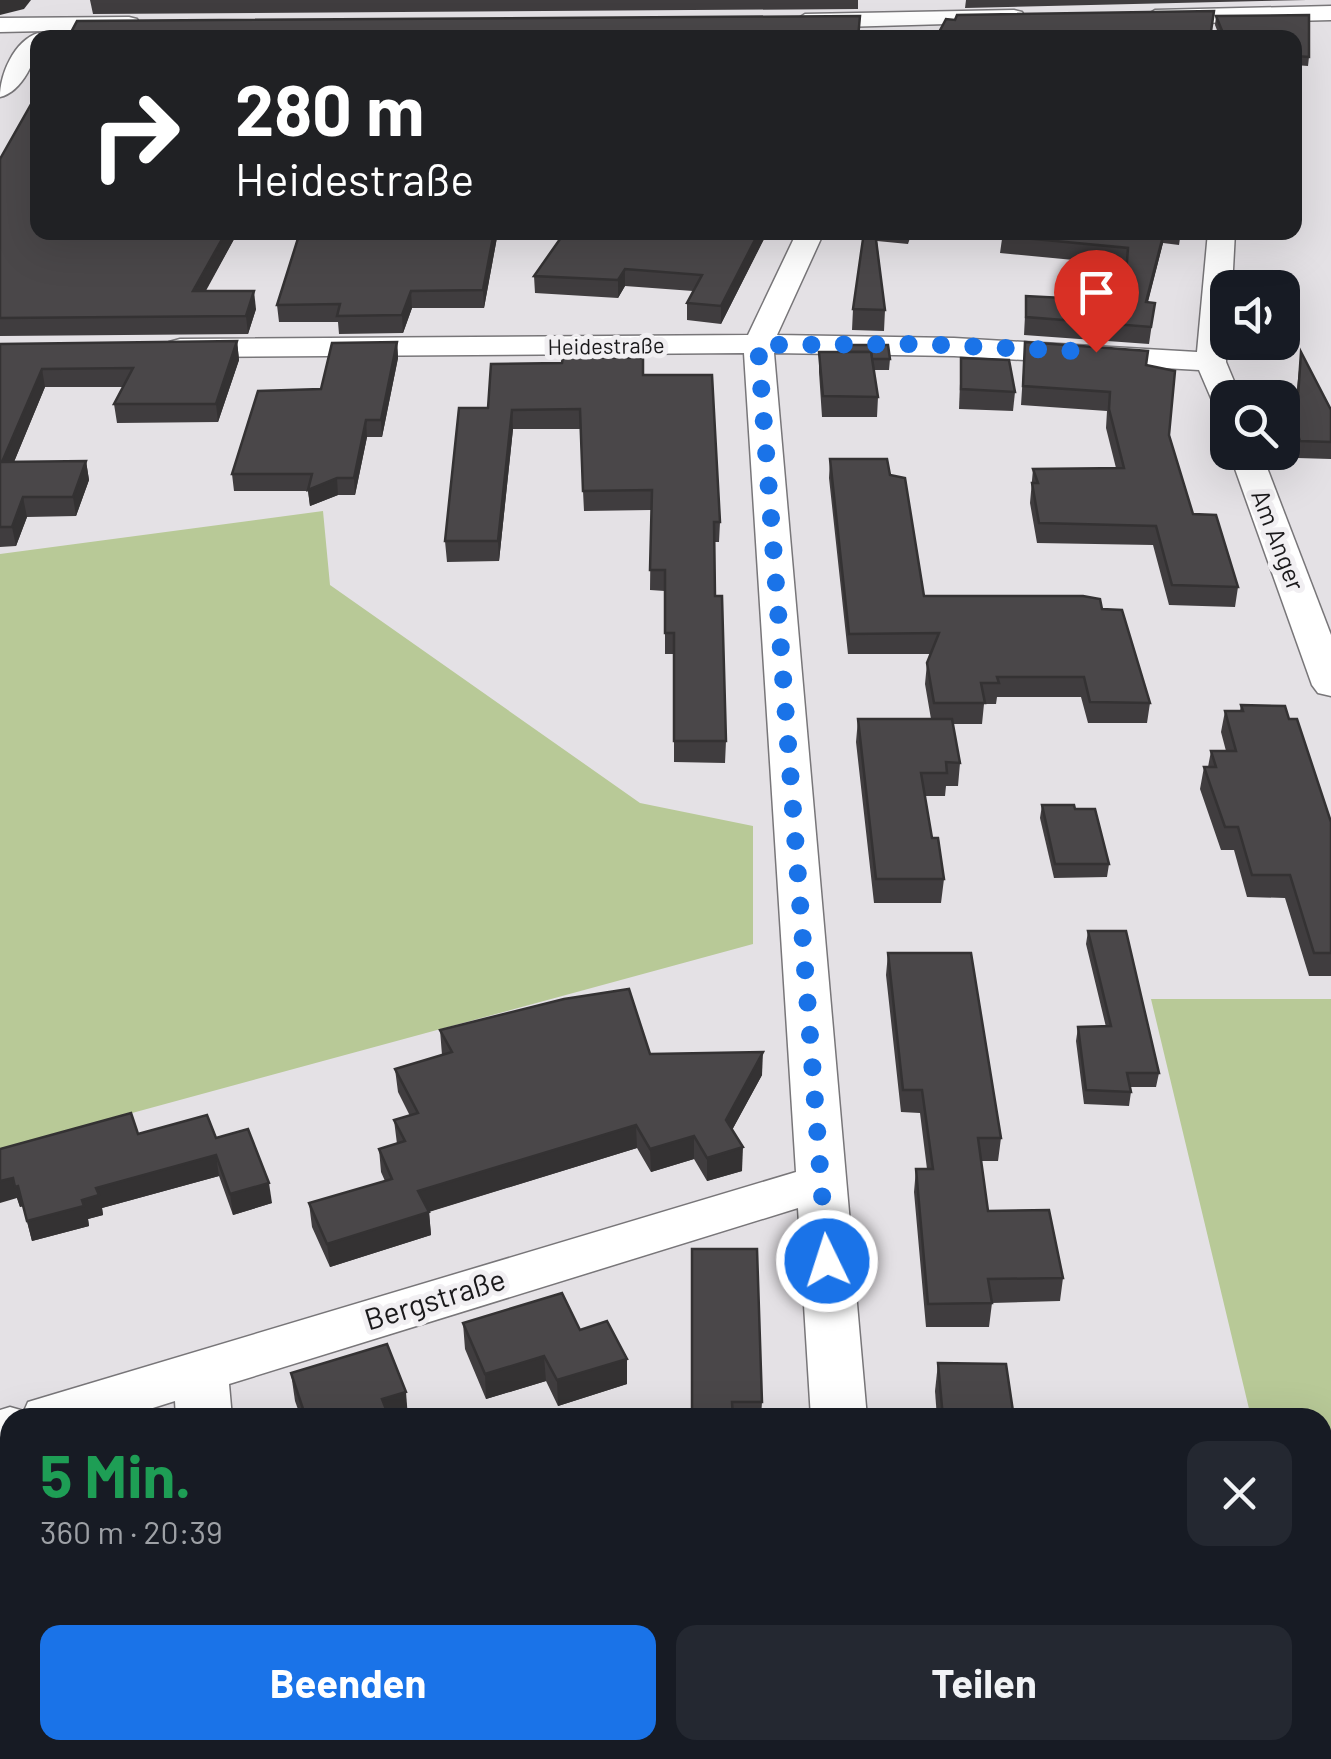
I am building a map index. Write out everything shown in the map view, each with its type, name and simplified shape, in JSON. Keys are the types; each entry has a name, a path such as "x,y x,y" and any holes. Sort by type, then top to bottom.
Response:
{"street":[{"path":"45,30 65,0"},
{"path":"1127,17 1240,27 1331,13"},
{"path":"783,21 1035,17"},
{"path":"89,30 159,24"},
{"path":"0,25 30,31"},
{"path":"0,90 30,50"},
{"path":"806,240 758,345 838,1408"},
{"path":"1218,380 1211,362 1221,240"},
{"name":"Heidestraße","path":"145,348 811,342 993,345 1211,362"},
{"name":"Am Anger","path":"1252,470 1331,684"},
{"name":"Bergstraße","path":"112,1408 202,1394 822,1182"}],"green space":[{"path":"323,511 330,585 640,803 753,826 753,944 0,1149 0,554"},
{"path":"1151,999 1331,999 1331,1408 1249,1408"}],"building":[{"path":"1214,11 1211,30 940,30 946,19 955,20 957,15"},
{"path":"1309,15 1309,57 1302,56 1302,30 1222,30 1216,16"},
{"path":"860,16 859,30 72,30 77,21"},
{"path":"30,106 30,240 222,240 193,291 254,291 246,316 0,318 0,159"},
{"path":"297,240 492,240 483,290 411,291 402,315 337,316 340,304 277,305"},
{"path":"559,240 755,240 721,306 687,303 702,275 625,269 618,280 534,276"},
{"path":"863,240 876,240 885,310 853,309"},
{"path":"1044,240 1162,240 1146,302 1155,303 1151,327 1026,317 1026,296 1124,301 1128,248"},
{"path":"237,341 216,404 114,404 133,368 42,369 2,462 86,461 73,497 23,497 12,527 0,527 0,344"},
{"path":"397,342 381,420 366,420 354,478 337,478 308,490 312,474 232,474 258,391 321,389 332,343"},
{"path":"1025,342 1148,351 1146,365 1175,371 1169,435 1193,514 1216,515 1238,587 1172,585 1156,526 1039,523 1032,483 1038,483 1033,469 1124,468 1109,409 1110,392 1023,386"},
{"path":"849,345 888,345 890,359 872,359 871,352 848,352"},
{"path":"819,352 871,352 878,397 823,396"},
{"path":"1301,352 1331,410 1331,442 1300,441"},
{"path":"563,357 643,358 643,375 712,375 720,522 714,522 715,596 722,596 726,741 674,741 674,633 665,633 665,570 650,570 652,490 583,491 580,409 512,410 498,541 445,541 459,408 488,408 491,364 562,363"},
{"path":"961,358 1009,360 1015,392 961,389"},
{"path":"830,459 887,459 890,475 905,478 924,596 1083,596 1100,599 1102,609 1122,610 1150,703 1090,702 1084,677 997,677 999,683 981,683 985,703 934,703 927,663 939,633 849,634"},
{"path":"1241,705 1285,706 1289,719 1297,719 1331,822 1331,953 1314,953 1290,875 1252,875 1238,827 1225,827 1204,767 1216,767 1211,751 1236,751 1225,711 1243,711"},
{"path":"858,719 952,719 960,763 946,762 947,773 921,773 932,838 938,838 944,879 876,879"},
{"path":"1042,805 1095,809 1109,864 1055,864"},
{"path":"1088,931 1126,931 1159,1073 1127,1073 1131,1092 1086,1090 1078,1027 1111,1026"},
{"path":"888,953 971,953 1001,1138 978,1138 988,1211 1049,1210 1063,1278 988,1279 992,1303 928,1304 916,1169 933,1169 922,1090 903,1090"},
{"path":"629,989 650,1054 763,1052 726,1120 743,1147 707,1158 694,1136 650,1149 636,1125 418,1191 429,1212 327,1244 309,1203 392,1179 379,1149 405,1141 394,1120 418,1113 395,1069 452,1052 440,1030 564,999"},
{"path":"131,1113 138,1134 207,1115 216,1138 248,1129 269,1183 230,1194 216,1155 96,1188 99,1195 82,1200 84,1206 27,1221 13,1178 0,1181 0,1149"},
{"path":"692,1249 757,1249 762,1402 732,1402 732,1408 692,1408"},
{"path":"562,1293 580,1330 607,1321 627,1359 557,1380 544,1356 485,1374 463,1323"},
{"path":"387,1344 406,1392 382,1399 386,1408 303,1408 291,1373"},
{"path":"938,1363 1006,1364 1013,1408 942,1408"}],"route":[{"path":"827,1261 758,345 993,345 1096,352"}]}
